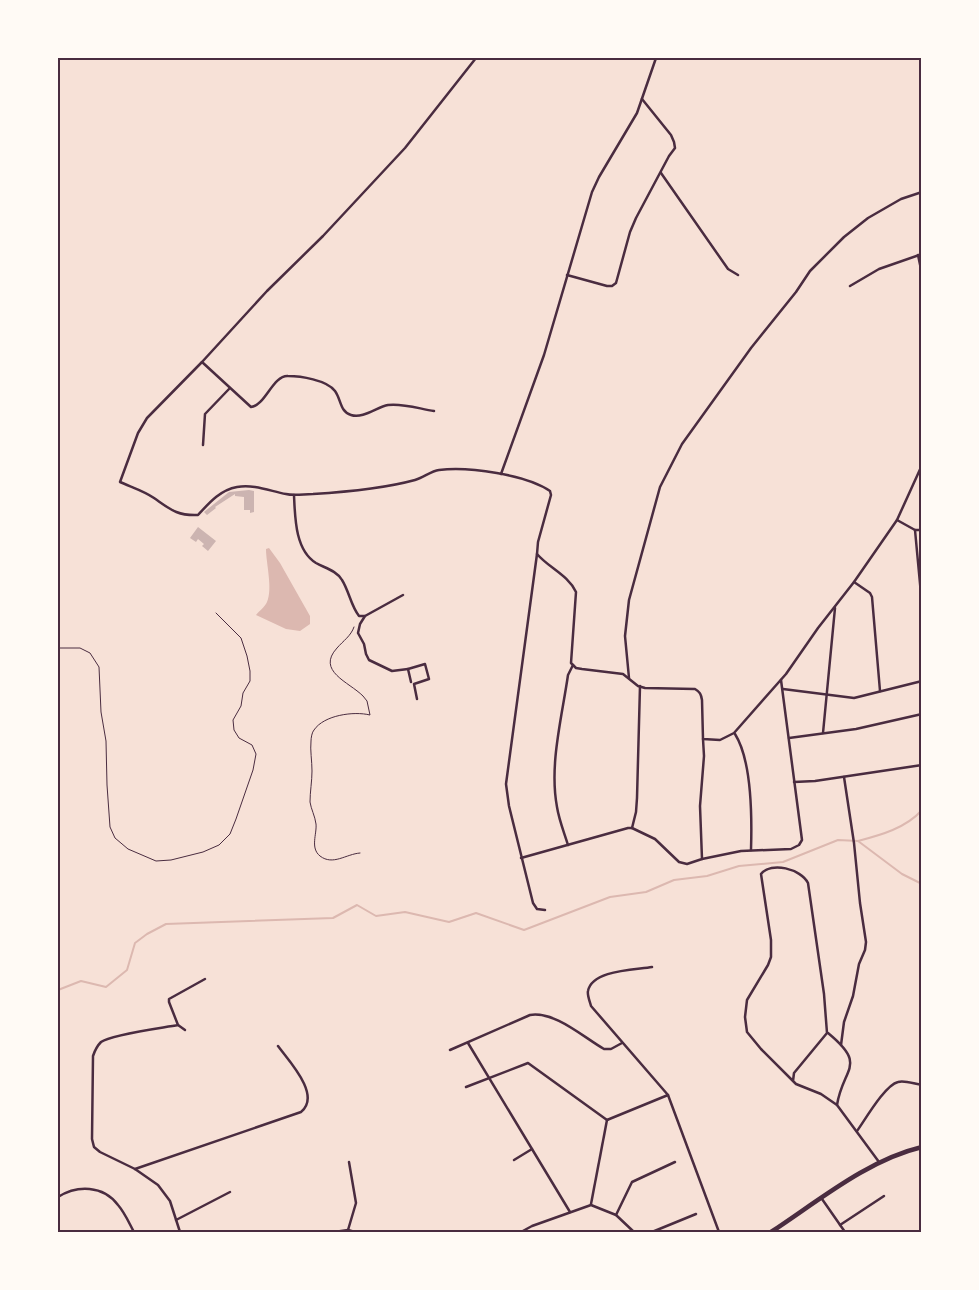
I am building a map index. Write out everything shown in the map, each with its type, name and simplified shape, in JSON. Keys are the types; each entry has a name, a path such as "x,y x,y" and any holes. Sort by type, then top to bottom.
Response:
{"main road":[{"path":"771,1232 879,1162 922,1146"}],"street":[{"path":"476,58 405,148 303,257 242,317 142,426 120,482 153,497 175,512 192,515 198,515 216,496 224,491 237,487 268,488 294,495 337,493 417,480 437,470 457,469 501,474 550,491 551,499 540,534 506,784 509,806 533,903 537,909 545,910"},
{"path":"501,474 544,355 592,192 636,113 656,58"},
{"path":"567,275 607,286 616,284 630,232 675,145 671,136 642,99"},
{"path":"661,173 723,261 732,272 738,275"},
{"path":"630,679 625,636 629,600 660,487 682,444 751,348 796,292 810,271 844,237 868,218 901,199 922,192"},
{"path":"850,286 878,269 920,254 922,274"},
{"path":"202,362 247,405 254,407 280,378 287,376 313,380 331,387 335,391 343,410 352,416 387,405 397,404 434,410"},
{"path":"203,445 205,414 230,389"},
{"path":"703,739 720,740 734,733 781,680 818,628 836,607 897,520 922,465"},
{"path":"294,495 297,525 304,551 309,558 342,579 359,616 365,616 403,595"},
{"path":"897,520 915,530 922,530"},
{"path":"915,530 922,605"},
{"path":"537,554 544,562 566,578 576,592 571,656 573,665 568,675 556,762 557,807 568,845"},
{"path":"854,582 870,593 872,597 880,691"},
{"path":"823,733 836,607"},
{"path":"365,616 360,624 358,633 369,660 392,671 425,664 429,679 414,684 417,699"},
{"path":"573,665 582,669 623,674 640,686 695,689 702,694 704,756 700,806 702,859"},
{"path":"408,669 411,682"},
{"path":"521,858 611,832 632,828 655,838 679,862 687,864 725,853 791,849 800,843 802,836 793,782 781,680"},
{"path":"782,689 854,698 922,681"},
{"path":"632,828 637,798 640,686"},
{"path":"789,738 870,727 922,714"},
{"path":"734,733 740,742 748,782 752,816 751,850"},
{"path":"793,782 844,777 922,765"},
{"path":"841,1045 844,1022 853,996 859,964 866,942 844,777"},
{"path":"837,1105 839,1092 851,1065 850,1059 841,1045 827,1032 824,994 808,883 801,874 796,872 782,868 768,869 761,874 771,940 771,957 747,1000 745,1026 752,1039 796,1084 825,1096 837,1105 879,1162"},
{"path":"652,967 601,975 592,981 588,992 591,1006 668,1094 719,1232"},
{"path":"185,1030 178,1025 169,999 205,979"},
{"path":"450,1050 535,1014 568,1026 604,1049 611,1049 623,1042"},
{"path":"178,1025 106,1040 96,1048 94,1056 92,1139 94,1147 100,1152 135,1169 162,1190 170,1201 180,1232"},
{"path":"793,1081 794,1073 827,1032"},
{"path":"468,1042 570,1212"},
{"path":"135,1169 301,1112 306,1108 308,1094 306,1086 278,1046"},
{"path":"466,1087 528,1063 607,1120"},
{"path":"857,1132 892,1085 898,1082 922,1085"},
{"path":"607,1120 668,1094"},
{"path":"591,1204 607,1120"},
{"path":"514,1160 532,1150"},
{"path":"348,1230 356,1203 349,1162"},
{"path":"616,1216 632,1182 675,1162"},
{"path":"58,1198 80,1188 102,1192 112,1198 119,1206 134,1232"},
{"path":"176,1220 230,1192"},
{"path":"840,1225 884,1196"},
{"path":"822,1199 844,1232"},
{"path":"521,1232 591,1204 616,1216 634,1232"},
{"path":"652,1232 696,1214"},
{"path":"334,1232 348,1230 355,1232"}],"path":[{"path":"60,648 80,648 90,653 99,668 101,712 106,741 110,827 115,838 128,849 156,861 171,860 203,852 219,845 230,834 244,800 256,754 252,746 239,738 234,730 233,720 241,706 243,693 250,681 247,656 241,638 216,613"},
{"path":"359,616 352,633 333,652 330,668 335,675 364,696 370,715 360,712 348,714 323,721 314,730 310,740 312,779 310,803 316,825 315,849 319,855 328,860 335,861 360,853"}],"shaded area":[{"path":"269,548 280,563 310,616 310,624 300,631 286,629 256,615 266,604 269,597 266,549"}],"building":[{"path":"254,491 254,512 250,513 250,510 244,510 244,497 235,496 235,494 215,507 207,515 204,512 229,492"},
{"path":"198,527 216,541 208,551 198,539 196,542 190,538"}],"waterway":[{"path":"858,841 901,826 922,810"},
{"path":"58,990 81,981 106,987 127,970 135,943 166,924 333,918 357,905 376,916 405,912 449,922 476,913 524,930 610,897 646,892 674,880 707,876 739,866 783,862 838,840 858,841 902,874 922,884"}]}
